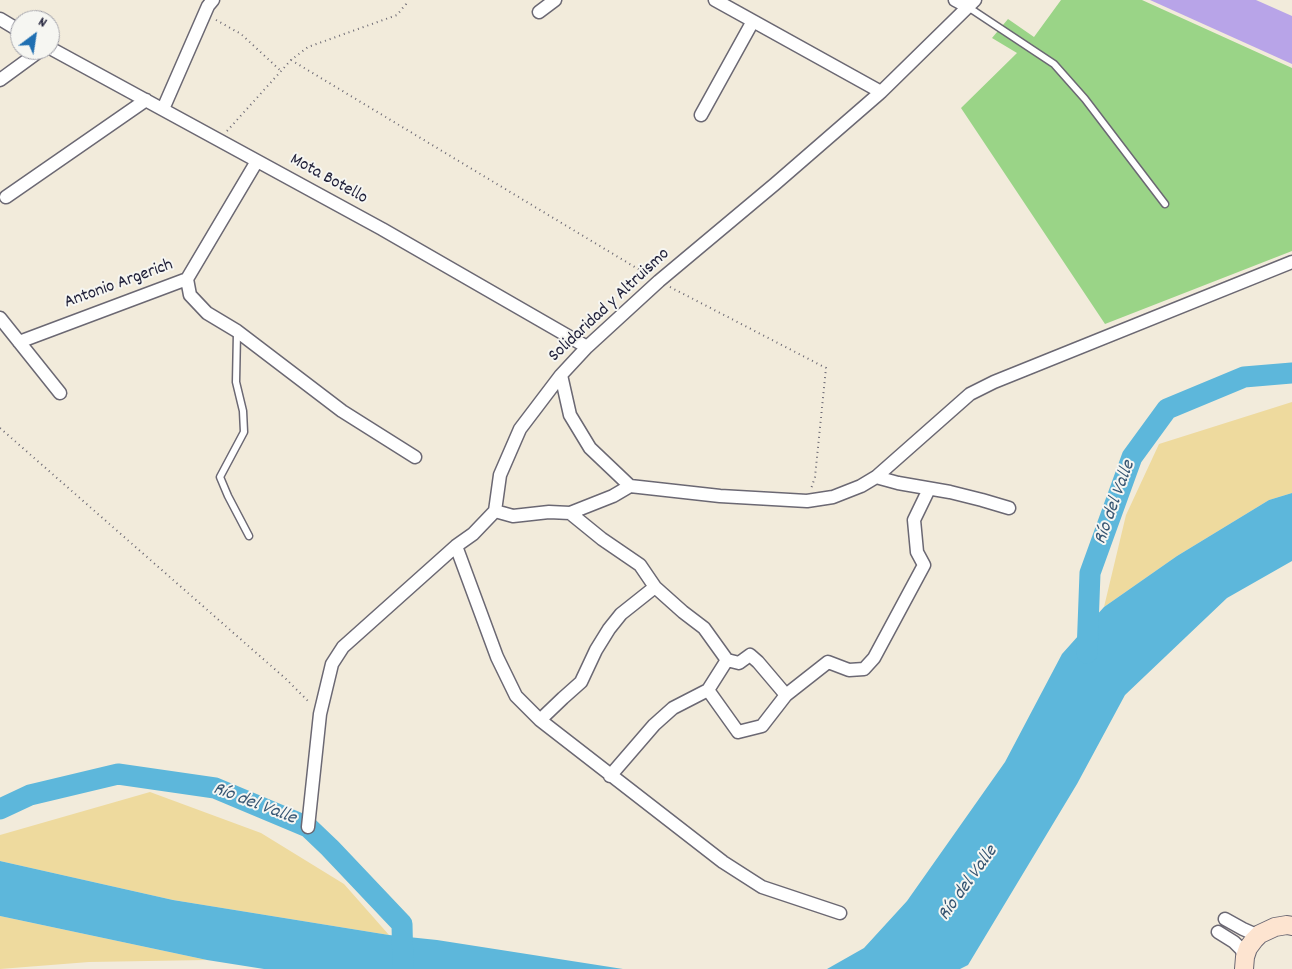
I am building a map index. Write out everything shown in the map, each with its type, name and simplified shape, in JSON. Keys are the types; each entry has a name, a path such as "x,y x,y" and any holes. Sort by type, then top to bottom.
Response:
{"main road":[{"path":"1244,963 1248,948 1254,940 1276,929 1292,916"}],"street":[{"path":"163,109 209,7 197,0"},
{"path":"539,12 555,0"},
{"path":"715,0 881,92"},
{"path":"955,0 971,4"},
{"name":"Solidaridad y Altruismo","path":"495,511 500,474 520,429 561,375 587,347 658,281 775,184 881,92 971,4"},
{"path":"701,115 753,21"},
{"name":"Mota Botello","path":"60,53 382,229 587,347"},
{"path":"0,80 27,60"},
{"path":"6,197 146,100"},
{"name":"Antonio Argerich","path":"19,342 187,279 257,161"},
{"path":"308,827 320,714 332,664 343,647 456,546 473,534 495,511 513,516 549,512 570,513 613,496 630,486 720,496 807,501 833,497 861,486 876,477 970,394 994,382 1292,262"},
{"path":"187,279 190,295 207,313 237,331 342,410 415,457"},
{"path":"0,318 60,393"},
{"path":"561,375 570,415 590,448 630,486"},
{"path":"876,477 966,496 1009,508"},
{"path":"708,690 738,732 762,726 786,695 828,662 849,670 864,669 874,658 924,565 917,552 914,520 929,489"},
{"path":"570,513 602,539 640,565 655,588 704,628 727,660 739,663 750,655 786,695"},
{"path":"456,546 498,657 516,696 540,720 723,862 762,887 840,913"},
{"path":"540,720 581,682 596,650 621,614 655,588"},
{"path":"610,776 654,725 672,708 708,690 727,660"},
{"path":"1225,919 1252,933 1276,929"},
{"path":"1218,932 1241,949 1244,963"}],"lane":[{"path":"971,4 1054,64 1085,99 1165,204"},
{"path":"237,331 236,382 243,411 244,432 220,477 249,536"}],"path":[{"path":"219,140 291,60 308,47 397,15 408,0"},
{"path":"209,7 281,71"},
{"path":"291,60 658,281 826,368 815,477 807,501"},
{"path":"0,428 286,679 320,714"}],"green space":[{"path":"1061,0 1142,0 1292,68 1292,251 1105,324 961,108 1017,53 992,38 1008,19 1034,37"}],"sand":[{"path":"1292,402 1292,493 1269,500 1177,556 1104,607 1126,515 1159,444"},
{"path":"150,792 261,833 344,884 389,935 173,900 0,861 0,835"},
{"path":"0,916 207,960 89,962 0,969"}],"water":[{"path":"1292,493 1292,561 1227,598 1125,695 1077,784 968,965 960,969 827,969 864,948 907,901 1005,762 1062,654 1104,607 1177,556 1269,500"},
{"path":"0,861 173,900 389,935 437,940 623,969 264,969 207,960 0,916"}],"building":[{"path":"1150,0 1256,0 1292,16 1292,64"}],"waterway":[{"name":"Río del Valle","path":"1087,653 1090,573 1132,457 1167,409 1244,377 1292,373"},
{"name":"Río del Valle","path":"0,809 30,795 118,774 215,788 308,827 330,848 402,924 403,969"}]}
